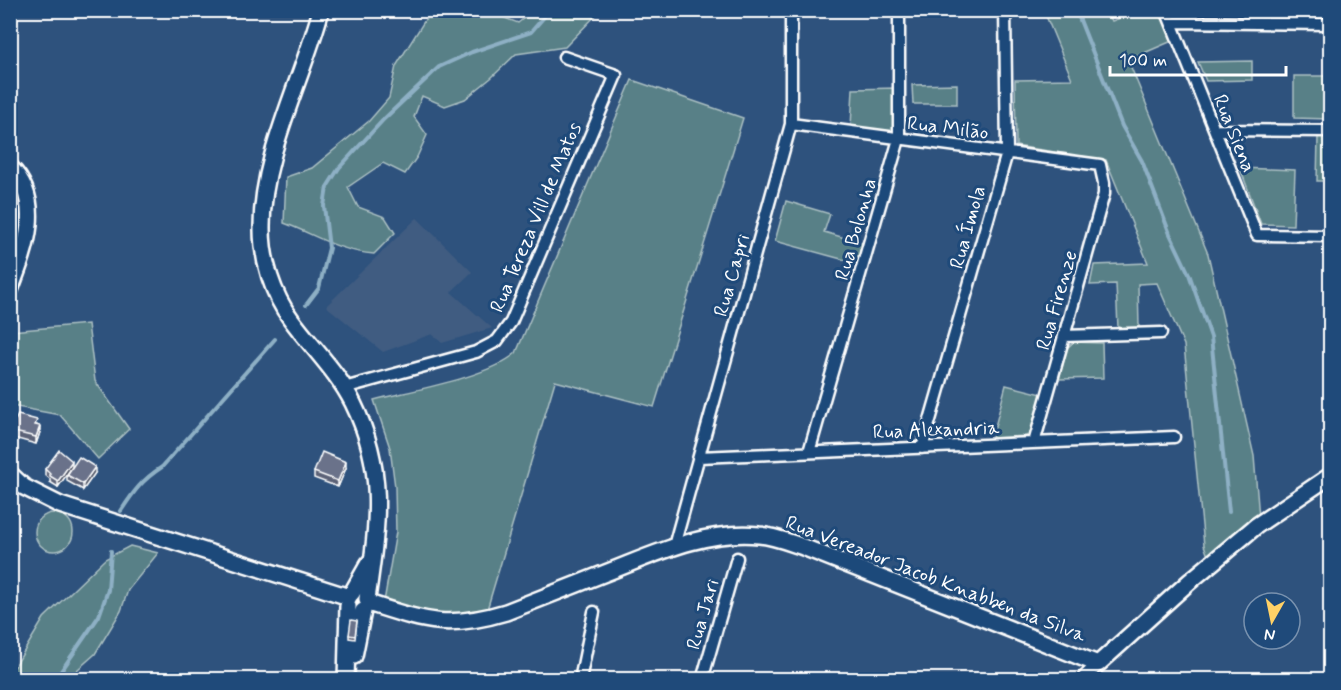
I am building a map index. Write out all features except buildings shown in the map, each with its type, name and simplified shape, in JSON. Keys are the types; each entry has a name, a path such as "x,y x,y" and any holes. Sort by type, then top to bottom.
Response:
{"main road":[{"path":"321,10 308,56 275,149 265,194 262,229 265,254 280,301 291,319 335,373 344,388 365,432 376,476 378,505 373,555 358,601 348,680"},
{"path":"10,167 17,174 30,206 26,246 10,290"},
{"name":"Rua Vereador Jacob Knabben da Silva","path":"10,474 24,487 60,505 358,601 417,619 439,623 481,620 674,546 737,534 776,538 1098,664 1248,532 1330,476"}],"street":[{"name":"Rua Capri","path":"674,546 791,124 791,10"},
{"name":"Rua Bolonha","path":"809,452 899,139 899,10"},
{"name":"Rua Ímola","path":"922,448 1007,153 1005,10"},
{"name":"Rua Siena","path":"1166,10 1257,235 1330,236"},
{"path":"1171,22 1330,24"},
{"name":"Rua Tereza Vill de Matos","path":"344,388 476,352 497,340 511,322 616,75 564,57"},
{"name":"Rua Milão","path":"791,124 1100,165"},
{"path":"1215,130 1330,131"},
{"name":"Rua Firenze","path":"1034,443 1104,194 1100,165"},
{"path":"1064,336 1161,333"},
{"name":"Rua Alexandria","path":"699,457 1174,437"},
{"name":"Rua Jari","path":"702,680 737,558"},
{"path":"580,680 594,612"},
{"path":"1082,680 1098,664"}],"shaded area":[{"path":"417,218 472,272 451,292 492,328 442,343 432,334 383,352 326,306"}],"green space":[{"path":"438,11 487,11 518,23 533,11 600,11 565,47 516,54 465,99 445,106 422,96 414,117 427,135 417,157 405,174 383,163 348,187 358,207 385,217 395,233 374,254 338,246 284,223 286,177 312,168 369,121 389,98 396,66 428,15"},
{"path":"1044,11 1107,11 1112,21 1138,11 1160,11 1172,41 1128,60 1208,254 1254,456 1259,518 1208,556 1204,545 1184,345 1157,283 1138,284 1139,327 1118,328 1116,284 1090,285 1094,265 1148,263 1106,160 1016,146 1015,80 1072,79"},
{"path":"1252,61 1252,80 1206,81 1198,62"},
{"path":"1294,76 1330,76 1330,119 1294,118"},
{"path":"632,80 743,118 654,407 555,381 486,613 439,618 384,602 396,532 395,487 390,448 374,400 469,376 503,362 516,353"},
{"path":"957,84 957,104 913,104 912,85"},
{"path":"897,88 896,133 851,127 853,89"},
{"path":"1318,137 1330,137 1330,181 1317,181"},
{"path":"1240,168 1295,170 1293,225 1261,224"},
{"path":"786,201 830,214 824,232 866,244 860,264 775,241"},
{"path":"88,324 95,381 129,429 98,459 60,415 11,406 11,331"},
{"path":"1074,342 1102,343 1103,378 1059,379 1067,348"},
{"path":"1006,385 1042,394 1030,434 992,438"},
{"path":"54,513 67,519 73,532 67,545 54,551 41,545 35,532 41,519"},
{"path":"130,546 158,553 128,590 121,611 95,654 77,670 72,679 11,679 11,673 44,618 105,559"}],"waterway":[{"path":"306,305 319,288 329,248 324,206 327,187 339,168 384,119 439,67 472,52 531,32 550,10"},
{"path":"1076,10 1122,126 1142,161 1170,234 1189,274 1211,337 1229,512"},
{"path":"121,511 139,486 162,467 275,339"},
{"path":"55,680 99,616 108,590 111,551"}]}
